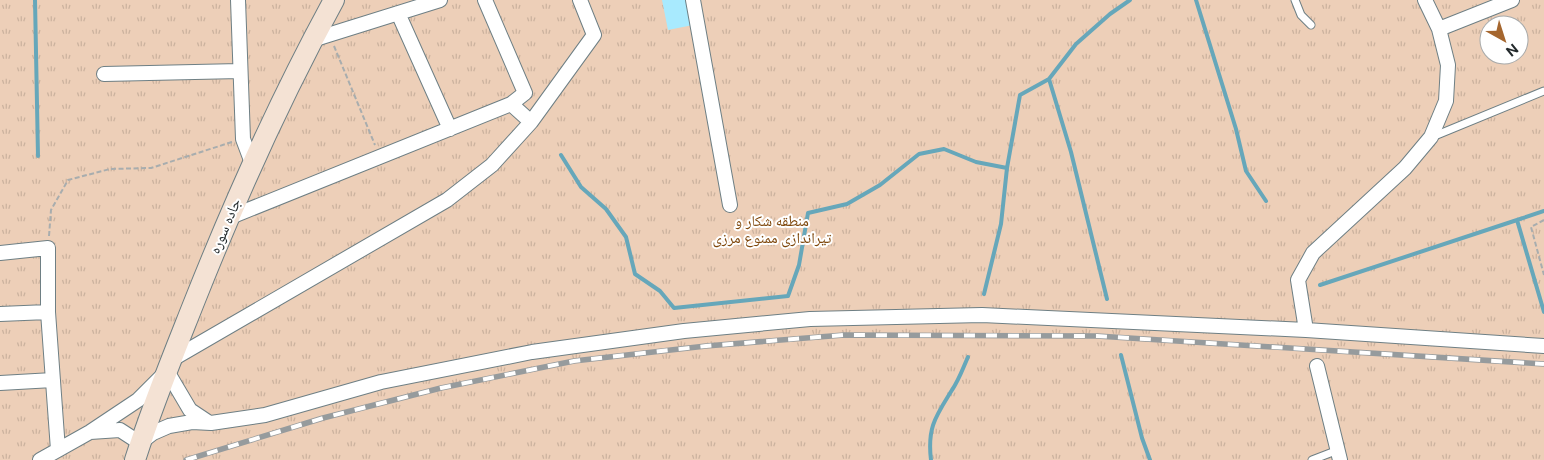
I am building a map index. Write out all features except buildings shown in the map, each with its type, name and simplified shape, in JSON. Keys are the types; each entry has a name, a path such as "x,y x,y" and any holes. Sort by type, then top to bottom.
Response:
{"main road":[{"name":"جاده سوره","path":"138,451 169,366 228,218 252,163 321,37 334,0"}],"street":[{"path":"238,0 244,139 252,163"},
{"path":"321,37 440,0"},
{"path":"228,218 511,104 525,93 485,0"},
{"path":"40,460 90,432 138,400 169,366 447,200 492,165 531,122 594,35 580,0"},
{"path":"693,0 730,205"},
{"path":"1306,330 1298,280 1313,254 1405,168 1431,137 1446,101 1448,65 1439,29 1425,0"},
{"path":"1439,29 1512,0"},
{"path":"398,13 450,128"},
{"path":"104,74 240,72"},
{"path":"511,104 531,122"},
{"path":"0,253 48,248 48,312 58,450"},
{"path":"0,314 48,312"},
{"path":"90,432 120,430 138,451 153,432 169,426 192,422 211,423 266,415 381,382 532,352 684,331 810,318 982,315 1306,330 1544,346"},
{"path":"169,366 190,410 211,423"},
{"path":"1317,366 1339,455"},
{"path":"0,383 53,380"}],"lane":[{"path":"1295,0 1301,15 1311,25"},
{"path":"1431,137 1544,91"},
{"path":"1312,460 1339,455"}],"path":[{"path":"321,37 380,156"},
{"path":"48,248 51,210 68,180 110,169 151,168 244,139"},
{"path":"1544,220 1531,227 1544,275"}],"green space":[{"name":"منطقه شکار و تیراندازی ممنوع مرزی","path":"0,0 1544,0 1544,460 0,460"}],"waterway":[{"path":"35,0 38,156"},
{"path":"984,294 1001,224 1007,168 1020,95 1049,79 1076,44 1110,14 1130,0"},
{"path":"1196,0 1236,129 1246,171 1266,201"},
{"path":"1049,79 1071,152 1107,299"},
{"path":"561,155 581,187 606,209 626,237 635,274 660,291 674,308 788,296 799,265 808,213 847,204 880,185 919,154 944,149 976,162 1007,168"},
{"path":"1544,211 1517,220 1544,312"},
{"path":"1320,285 1517,220"},
{"path":"1121,355 1142,438 1150,460"},
{"path":"931,460 930,439 934,422 957,382 968,357"}],"railway":[{"path":"186,460 323,418 441,388 574,361 706,346 844,335 1097,336 1544,364"}]}
